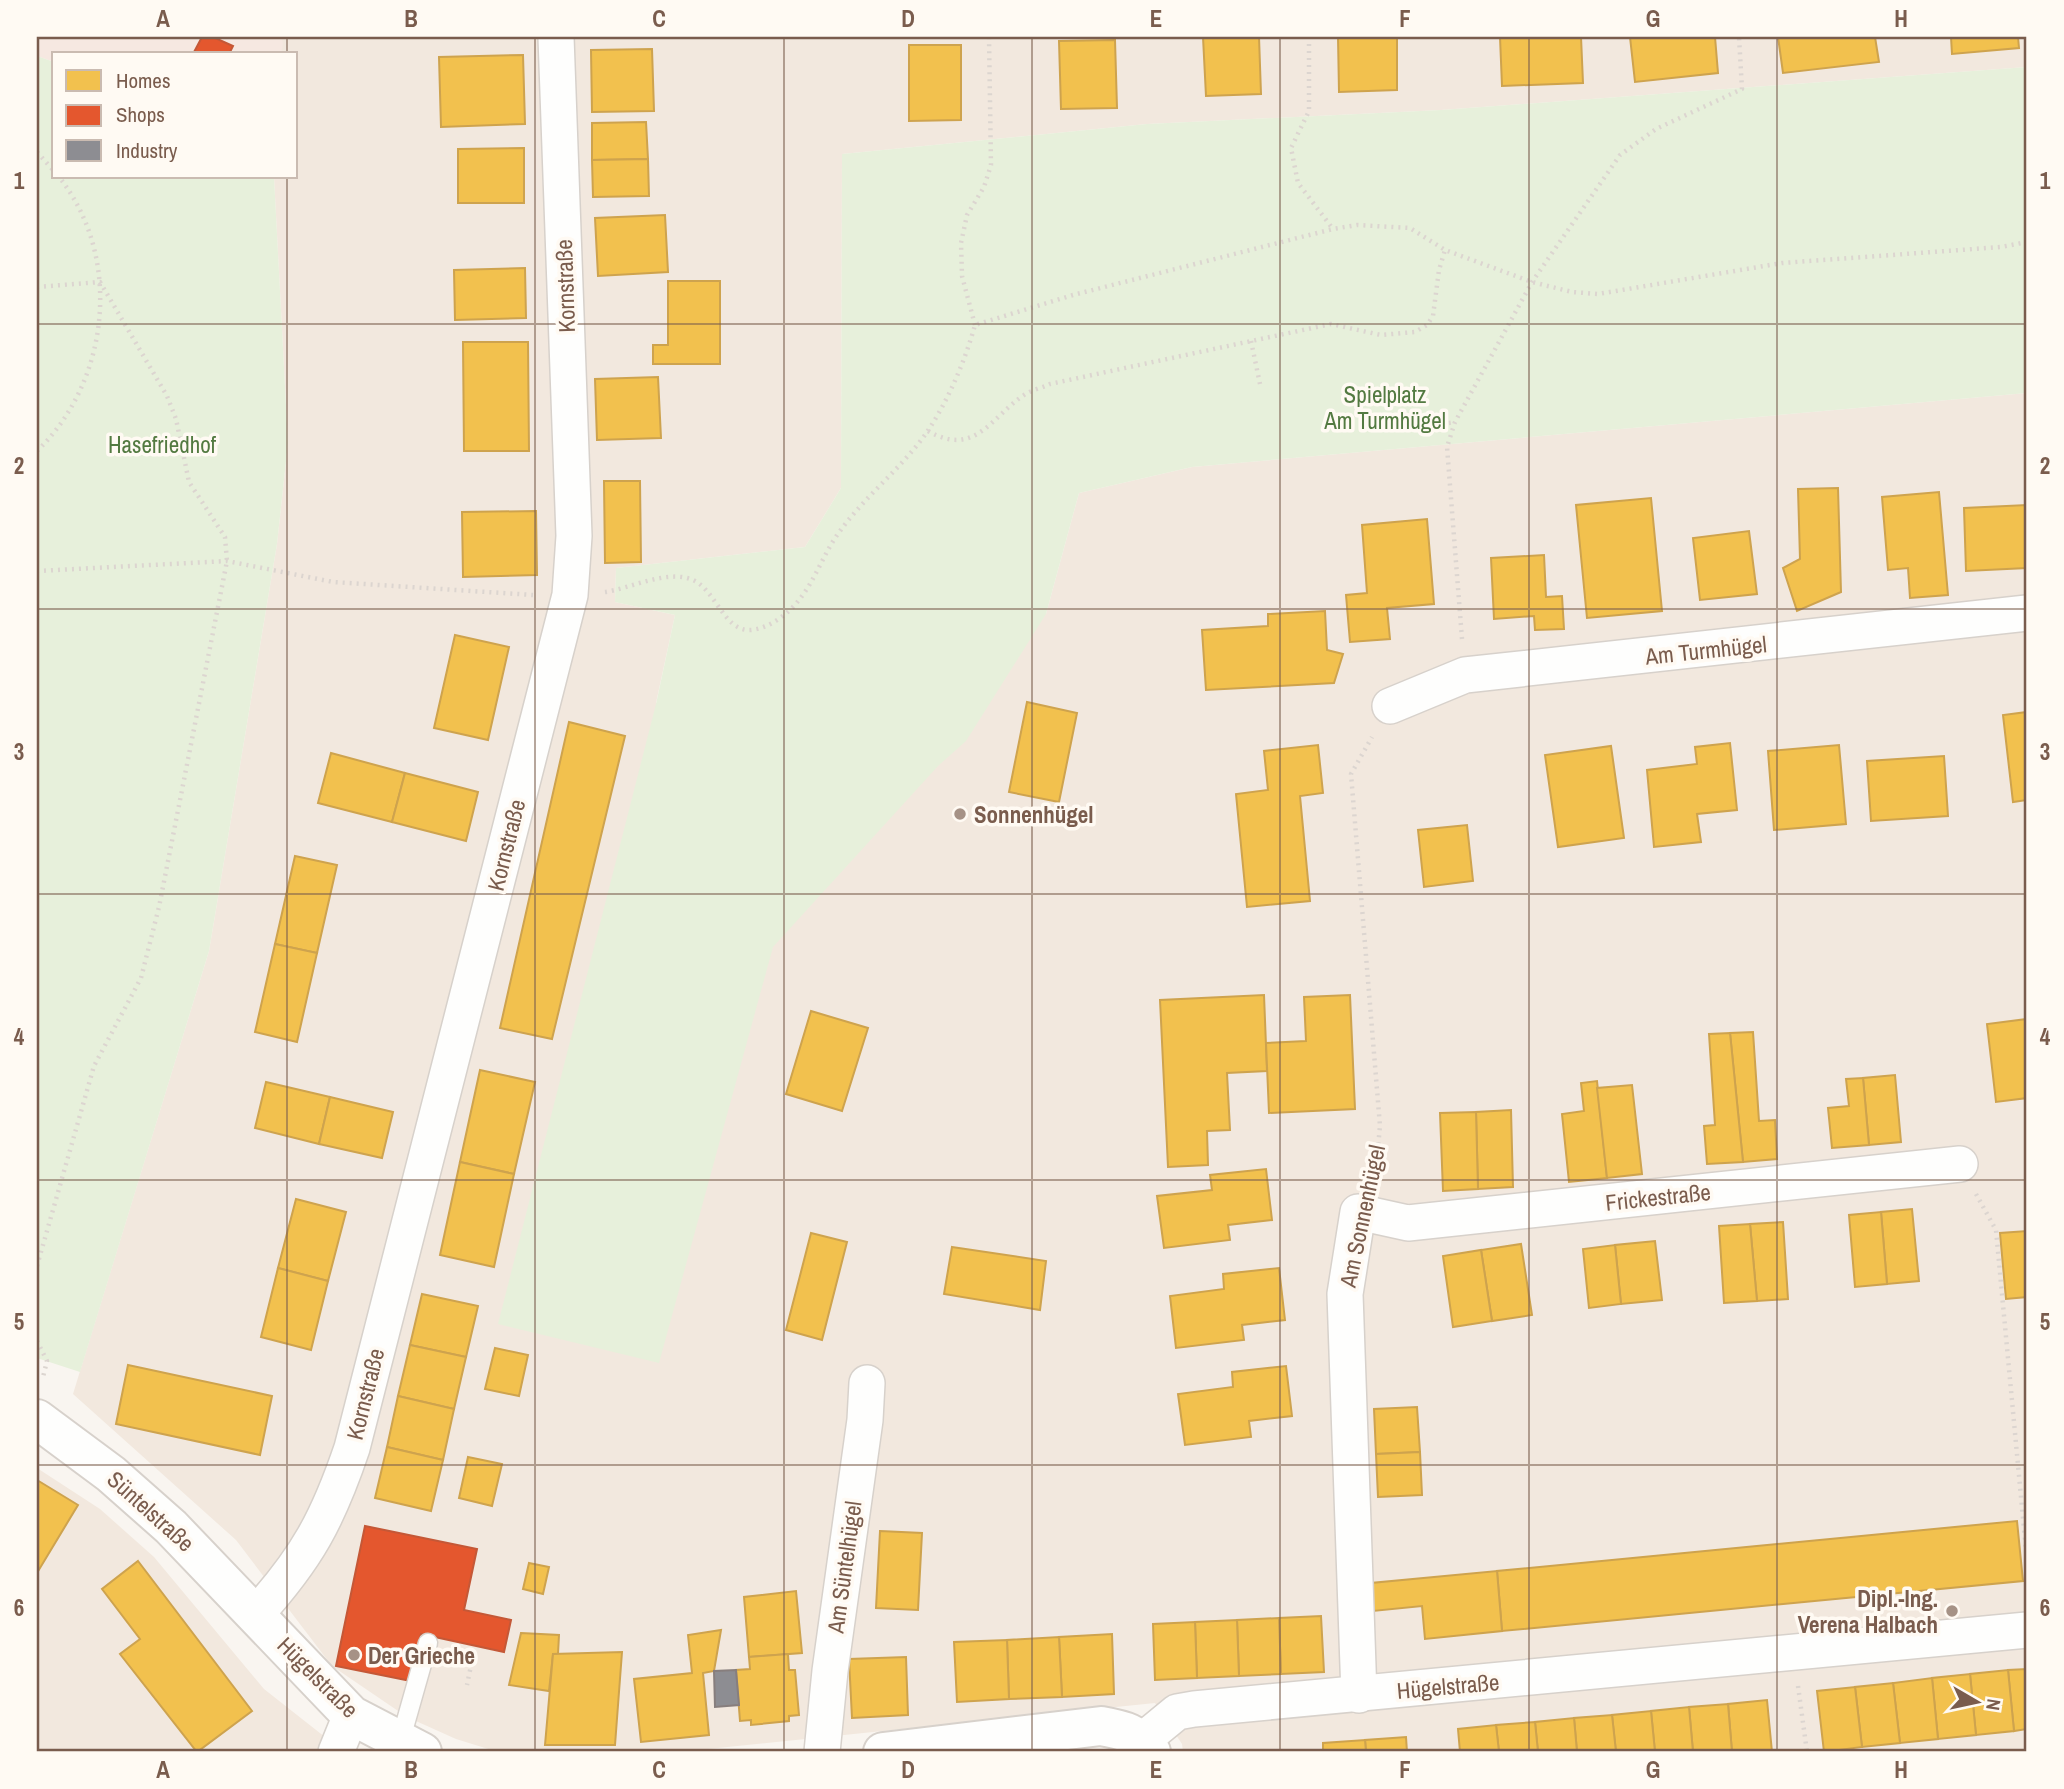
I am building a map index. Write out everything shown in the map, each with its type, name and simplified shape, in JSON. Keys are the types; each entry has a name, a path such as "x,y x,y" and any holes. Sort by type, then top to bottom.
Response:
{"street":[{"name":"Kornstraße","path":"256,1614 309,1548 332,1507 352,1448 570,595 575,536 556,37"},
{"name":"Am Turmhügel","path":"1390,706 1465,675 2027,613"},
{"name":"Frickestraße","path":"1358,1212 1408,1223 1959,1164"},
{"name":"Am Sonnenhügel","path":"1358,1212 1345,1294 1359,1695"},
{"name":"Am Süntelhügel","path":"822,1752 830,1671 865,1420 867,1383"},
{"name":"Süntelstraße","path":"37,1419 111,1474 172,1527 256,1614"},
{"name":"Hügelstraße","path":"256,1614 301,1666 351,1715 411,1747"},
{"name":"Hügelstraße","path":"883,1752 1075,1726 1125,1730 1147,1746 1177,1712 2027,1630"},
{"path":"335,1752 351,1715"}],"lane":[{"path":"411,1747 428,1643"}],"path":[{"path":"596,593 677,576 694,580 713,595 727,618 737,627 748,630 762,628 778,619 799,600 838,533 928,430 967,352 975,325 962,276 961,243 967,215 984,187 991,165 989,37"},
{"path":"1309,37 1309,111 1291,148 1298,183 1333,229"},
{"path":"1465,675 1447,447 1455,422 1532,282 1620,155 1657,129 1742,89 1739,37"},
{"path":"37,152 52,169"},
{"path":"37,451 70,410 89,370 100,322 100,282 93,239 80,207 60,178"},
{"path":"975,325 1073,295 1357,225 1410,228 1445,250 1532,282 1572,292 1609,293 1730,270 2027,242"},
{"path":"928,430 942,439 957,440 975,435 994,424 1024,395 1050,384 1331,324 1381,335 1415,332 1427,325 1433,316 1439,270 1445,250"},
{"path":"37,287 100,282"},
{"path":"37,1266 94,1066 141,978 159,907 227,561 225,537 189,482 176,419 167,396 100,282"},
{"path":"1251,341 1260,384"},
{"path":"1428,426 1455,422"},
{"path":"37,571 227,561 333,582 541,595"},
{"name":"Am Sonnenhügel","path":"1358,1212 1377,1158 1380,1126 1351,774 1390,706"},
{"path":"1959,1164 1996,1230 2027,1562"},
{"path":"37,1341 47,1361 43,1377"},
{"path":"428,1643 474,1656 467,1685"},
{"path":"1794,1654 1807,1752"}],"shaded area":[{"path":"37,37 281,37 283,43 281,52 52,52 52,61 37,56"},
{"path":"281,37 2027,37 2027,67 1441,110 1147,124 842,154 841,488 805,547 616,568 615,602 675,615 656,703 1046,614 1079,493 1192,467 2027,393 2027,1752 1183,1752 1182,1744 1155,1703 679,1752 498,1752 456,1739 407,1717 332,1666 236,1540 73,1394 209,951 277,544 288,443 274,178 298,178 298,52 281,52"},
{"path":"37,1468 100,1509 154,1557 264,1689 344,1752 37,1752"}],"green space":[{"name":"Hasefriedhof","path":"37,56 52,61 52,178 274,178 288,443 277,544 209,951 80,1372 37,1358"},
{"name":"Spielplatz Am Turmhügel","path":"2027,67 2027,393 1192,467 1079,493 1046,614 966,741 938,766 773,947 659,1363 498,1324 656,704 675,615 615,602 616,568 805,547 841,488 842,154 1147,124 1441,110"}],"building: Homes":[{"path":"1203,37 1259,37 1261,94 1206,96"},
{"path":"1338,37 1397,37 1397,90 1339,92"},
{"path":"1500,37 1581,37 1583,83 1502,86"},
{"path":"1630,37 1715,37 1718,73 1635,82"},
{"path":"1778,37 1875,37 1879,62 1783,73"},
{"path":"1951,37 2018,37 2019,48 1952,54"},
{"path":"1115,40 1117,108 1061,109 1059,41"},
{"path":"909,45 961,45 961,120 909,121"},
{"path":"652,49 654,111 592,112 591,50"},
{"path":"523,55 525,124 441,127 439,57"},
{"path":"646,122 648,159 592,160 592,123"},
{"path":"524,148 524,203 458,203 458,149"},
{"path":"648,159 649,196 593,197 592,160"},
{"path":"665,215 668,272 598,276 595,218"},
{"path":"525,268 526,318 455,320 454,270"},
{"path":"668,281 720,281 720,364 653,364 653,345 668,345"},
{"path":"463,342 528,342 529,451 464,451"},
{"path":"658,377 661,438 597,440 595,379"},
{"path":"604,481 640,481 641,562 605,563"},
{"path":"1838,488 1841,592 1797,611 1783,568 1800,559 1798,489"},
{"path":"1939,492 1948,595 1910,598 1908,568 1888,570 1882,497"},
{"path":"1651,498 1662,611 1587,618 1576,505"},
{"path":"2027,505 2027,568 1966,571 1964,508"},
{"path":"536,511 537,575 463,577 462,512"},
{"path":"1427,519 1434,604 1387,608 1390,639 1350,642 1346,595 1367,593 1362,525"},
{"path":"1749,531 1757,594 1700,600 1693,538"},
{"path":"1544,555 1546,597 1562,596 1564,629 1535,630 1534,616 1494,619 1491,558"},
{"path":"1325,611 1327,650 1343,654 1334,683 1206,690 1202,630 1268,626 1268,614"},
{"path":"455,635 509,647 488,740 434,728"},
{"path":"1027,702 1077,713 1059,802 1009,792"},
{"path":"2027,712 2027,800 2013,802 2003,715"},
{"path":"569,722 625,736 552,1039 500,1028"},
{"path":"1730,743 1737,810 1697,814 1701,842 1654,847 1647,770 1697,764 1695,747"},
{"path":"1318,745 1323,793 1300,796 1310,901 1247,907 1236,794 1268,790 1264,751"},
{"path":"1839,745 1846,824 1774,830 1768,751"},
{"path":"1611,746 1624,838 1558,847 1545,755"},
{"path":"331,753 405,773 392,822 318,803"},
{"path":"1944,756 1948,816 1871,821 1867,761"},
{"path":"405,773 478,792 466,841 392,822"},
{"path":"1467,825 1473,881 1424,887 1418,830"},
{"path":"295,856 337,865 317,953 275,944"},
{"path":"275,944 317,953 297,1042 255,1032"},
{"path":"1264,995 1267,1071 1227,1073 1230,1130 1207,1131 1208,1165 1168,1167 1160,1000"},
{"path":"1350,995 1355,1109 1269,1113 1266,1043 1306,1041 1304,997"},
{"path":"811,1011 868,1028 842,1111 786,1094"},
{"path":"2027,1019 2027,1098 1996,1102 1987,1024"},
{"path":"1753,1032 1759,1121 1775,1120 1777,1159 1743,1162 1730,1033"},
{"path":"1730,1033 1743,1162 1707,1164 1704,1126 1715,1125 1709,1034"},
{"path":"480,1070 535,1082 514,1174 460,1162"},
{"path":"1895,1075 1901,1142 1869,1145 1863,1078"},
{"path":"1863,1078 1869,1145 1832,1148 1828,1108 1849,1106 1846,1079"},
{"path":"1597,1081 1607,1178 1569,1182 1562,1114 1584,1111 1581,1083"},
{"path":"266,1082 330,1097 319,1144 255,1128"},
{"path":"1632,1085 1642,1174 1607,1178 1597,1088"},
{"path":"330,1097 393,1112 382,1158 319,1144"},
{"path":"1511,1110 1513,1187 1478,1189 1476,1112"},
{"path":"1476,1112 1478,1189 1443,1191 1440,1113"},
{"path":"460,1162 514,1174 494,1267 440,1255"},
{"path":"1266,1169 1272,1220 1228,1225 1230,1240 1164,1248 1157,1196 1212,1190 1210,1175"},
{"path":"296,1199 346,1212 328,1281 278,1268"},
{"path":"1912,1209 1919,1281 1887,1284 1881,1212"},
{"path":"1881,1212 1887,1284 1855,1287 1849,1215"},
{"path":"1783,1222 1788,1299 1757,1301 1750,1224"},
{"path":"1750,1224 1757,1301 1724,1303 1719,1226"},
{"path":"2027,1231 2027,1297 2006,1299 2000,1233"},
{"path":"811,1233 847,1242 822,1340 786,1330"},
{"path":"1655,1241 1662,1300 1621,1304 1615,1245"},
{"path":"1521,1244 1532,1315 1492,1321 1481,1250"},
{"path":"1615,1245 1621,1304 1589,1308 1583,1249"},
{"path":"952,1247 1046,1261 1040,1310 944,1294"},
{"path":"1481,1250 1492,1321 1453,1327 1443,1256"},
{"path":"278,1268 328,1281 311,1350 261,1337"},
{"path":"1279,1268 1285,1320 1242,1325 1244,1340 1176,1348 1170,1296 1224,1289 1223,1274"},
{"path":"422,1294 478,1306 466,1357 410,1345"},
{"path":"410,1345 466,1357 454,1409 398,1396"},
{"path":"495,1348 528,1355 519,1396 485,1389"},
{"path":"128,1365 272,1396 260,1455 116,1424"},
{"path":"1286,1366 1292,1416 1249,1421 1251,1437 1185,1445 1178,1394 1233,1387 1232,1372"},
{"path":"398,1396 454,1409 443,1460 387,1447"},
{"path":"1417,1407 1420,1452 1376,1454 1374,1409"},
{"path":"387,1447 443,1460 431,1511 375,1498"},
{"path":"1420,1452 1422,1495 1378,1497 1376,1454"},
{"path":"468,1457 502,1464 492,1506 459,1498"},
{"path":"37,1480 78,1505 37,1573"},
{"path":"2017,1521 2023,1581 1502,1631 1497,1571"},
{"path":"880,1531 922,1533 918,1610 876,1608"},
{"path":"138,1561 252,1711 197,1752 120,1654 140,1639 102,1589"},
{"path":"529,1563 549,1567 543,1594 523,1589"},
{"path":"1497,1571 1502,1631 1425,1639 1422,1606 1373,1611 1371,1583"},
{"path":"796,1591 802,1653 749,1657 744,1597"},
{"path":"1321,1616 1324,1672 1281,1674 1279,1618"},
{"path":"1279,1618 1281,1674 1239,1676 1237,1620"},
{"path":"1237,1620 1239,1676 1197,1678 1195,1622"},
{"path":"1195,1622 1197,1678 1155,1680 1153,1624"},
{"path":"721,1630 714,1671 703,1673 709,1735 641,1742 634,1679 692,1673 688,1635"},
{"path":"521,1633 559,1635 558,1654 553,1654 549,1691 509,1685"},
{"path":"1112,1634 1114,1694 1062,1697 1059,1637"},
{"path":"1059,1637 1062,1697 1009,1699 1007,1640"},
{"path":"1007,1640 1009,1699 957,1702 954,1642"},
{"path":"622,1652 615,1745 545,1745 553,1654"},
{"path":"788,1654 789,1670 795,1670 799,1715 789,1716 789,1721 751,1725 751,1720 740,1721 736,1670 750,1669 749,1657"},
{"path":"906,1657 908,1715 852,1718 849,1659"},
{"path":"2027,1669 2027,1729 2014,1731 2008,1670"},
{"path":"2008,1670 2014,1731 1976,1735 1970,1674"},
{"path":"1970,1674 1976,1735 1938,1739 1932,1678"},
{"path":"1932,1678 1938,1739 1900,1743 1893,1683"},
{"path":"1893,1683 1900,1743 1862,1747 1855,1687"},
{"path":"1855,1687 1862,1747 1824,1752 1817,1691"},
{"path":"1767,1700 1772,1752 1732,1752 1728,1704"},
{"path":"1728,1704 1732,1752 1693,1752 1689,1707"},
{"path":"1689,1707 1693,1752 1655,1752 1651,1711"},
{"path":"1651,1711 1655,1752 1616,1752 1612,1715"},
{"path":"1612,1715 1616,1752 1577,1752 1574,1718"},
{"path":"1574,1718 1577,1752 1538,1752 1535,1722"},
{"path":"1535,1722 1538,1752 1499,1752 1496,1725"},
{"path":"1496,1725 1499,1752 1460,1752 1458,1729"},
{"path":"1406,1737 1407,1752 1366,1752 1365,1740"},
{"path":"1365,1740 1366,1752 1323,1752 1323,1743"}],"building: Shops":[{"path":"202,37 213,37 233,46 230,52 194,52"},
{"path":"365,1526 477,1549 464,1610 511,1620 504,1652 421,1634 411,1681 336,1666"}],"building: Industry":[{"path":"736,1670 739,1705 715,1707 714,1671"}],"place":[{"name":"Sonnenhügel","path":"960,814"},
{"name":"Dipl.-Ing. Verena Halbach","path":"1952,1611"},
{"name":"Der Grieche","path":"354,1655"}]}
